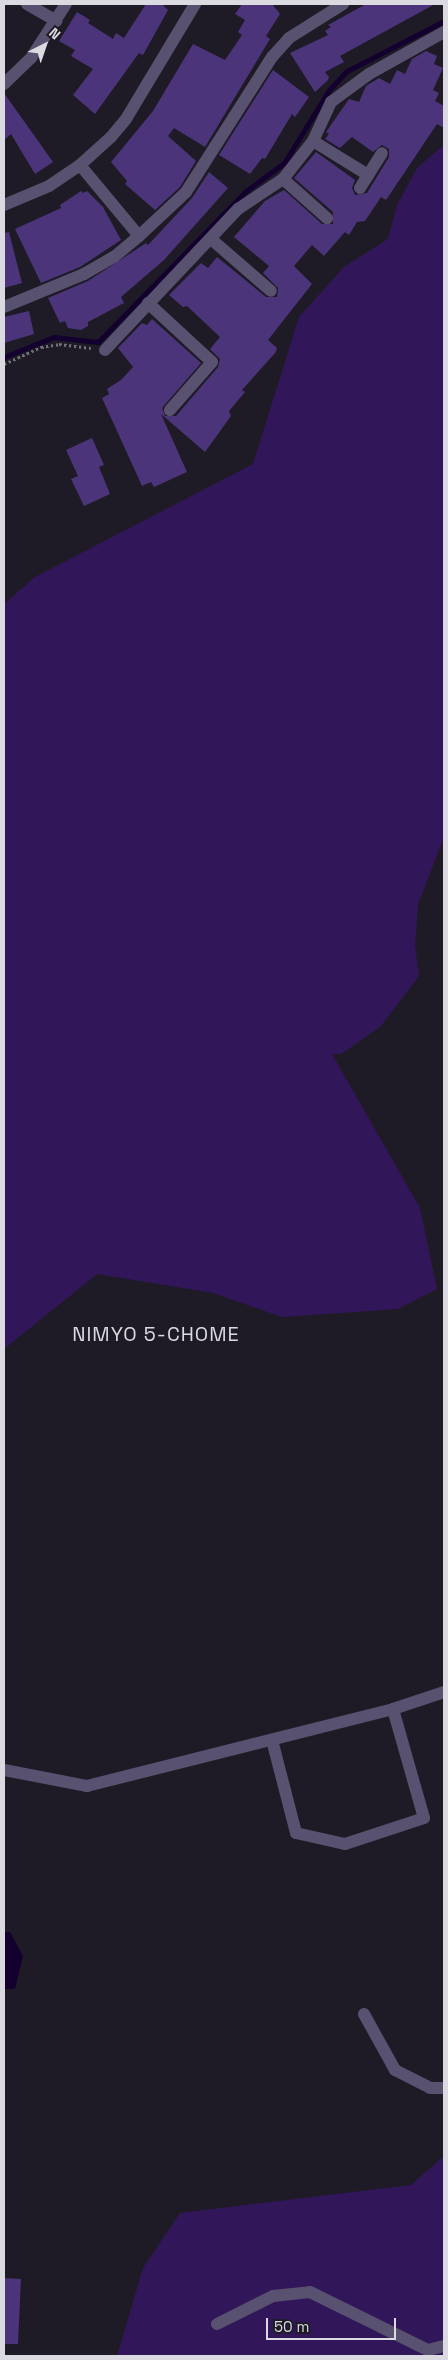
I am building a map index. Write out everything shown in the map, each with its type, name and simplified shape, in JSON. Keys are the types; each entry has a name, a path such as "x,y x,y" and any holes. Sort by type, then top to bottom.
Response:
{"street":[{"path":"26,4 56,21"},
{"path":"4,84 31,58 66,4"},
{"path":"4,205 49,186 80,165 126,119 195,4"},
{"path":"4,307 84,274 114,257 138,236 186,192 278,51 289,38 343,4"},
{"path":"105,350 238,209 283,179 313,141 331,102 369,74 441,37"},
{"path":"313,141 368,175"},
{"path":"360,188 382,153"},
{"path":"80,165 138,236"},
{"path":"283,179 326,218"},
{"path":"211,239 270,291"},
{"path":"148,303 212,362 170,410"},
{"path":"4,1770 87,1786 393,1709 444,1692"},
{"path":"272,1740 296,1833 345,1844 424,1818 393,1709"},
{"path":"364,2014 395,2070 430,2088 444,2088"},
{"path":"217,2324 273,2296 310,2292 428,2350 444,2346"}],"path":[{"path":"4,364 41,347 59,344 105,350"}],"shaded area":[{"path":"444,145 444,837 418,904 415,945 419,976 380,1027 341,1054 332,1054 420,1208 437,1289 398,1309 282,1317 213,1293 97,1274 4,1349 4,604 35,577 253,464 299,317 344,267 388,239 397,205 417,168"},
{"path":"4,1932 10,1932 23,1956 15,1989 4,1989"},
{"path":"444,2156 444,2356 117,2356 143,2268 180,2213 411,2185"}],"building":[{"path":"146,4 162,4 168,10 143,55 139,53 95,114 73,95 93,69 71,56 75,50 59,41 77,12 90,20 88,23 113,39 116,33 124,38"},
{"path":"242,4 272,4 280,14 266,36 270,39 205,147 174,128 168,136 196,161 180,187 155,210 125,184 127,181 111,162 153,111 193,44 225,60 242,35 238,32 245,20 235,14"},
{"path":"366,4 435,4 340,56 344,62 325,72 329,77 328,80 315,92 290,53 328,35 325,31 331,27 328,25"},
{"path":"426,51 437,56 434,64 443,68 433,90 439,93 435,101 444,106 444,128 437,124 386,200 381,197 365,221 357,222 349,235 345,232 324,256 312,245 294,266 312,284 268,340 277,348 276,352 242,390 245,392 229,411 231,416 205,452 161,414 187,472 154,487 151,482 142,486 102,398 109,394 107,389 121,380 133,367 118,348 142,323 147,325 152,319 201,363 162,408 165,416 176,416 218,367 220,359 210,349 220,337 187,306 183,307 169,295 201,263 208,268 217,257 266,297 277,297 278,288 263,273 269,266 234,237 265,201 284,190 322,224 333,224 333,212 294,178 316,152 355,180 352,188 355,195 367,193 389,157 389,149 382,145 373,152 352,137 340,148 325,139 329,134 326,132 349,99 359,102 366,86 379,78 390,84 397,70 405,74 412,59"},
{"path":"273,70 309,97 295,117 292,114 265,159 262,158 250,174 219,155"},
{"path":"4,93 53,162 35,174 11,134 4,140"},
{"path":"209,172 228,188 164,260 121,297 124,303 88,322 88,326 81,330 68,328 65,321 60,323 48,298 88,281 146,243 148,245 192,198"},
{"path":"81,191 83,193 87,191 103,207 121,240 80,267 41,283 15,229 61,208 60,205"},
{"path":"9,232 22,283 4,288 4,233"},
{"path":"29,311 34,334 4,343 4,317"},
{"path":"92,438 104,465 99,467 110,494 84,506 71,479 78,476 66,450"},
{"path":"4,2278 21,2279 18,2344 4,2344"}],"waterway":[{"path":"4,357 54,337 98,342 246,191 284,163 329,90 347,71 444,21"}],"district":[{"name":"NIMYO 5-CHOME","path":"156,1334"}]}
